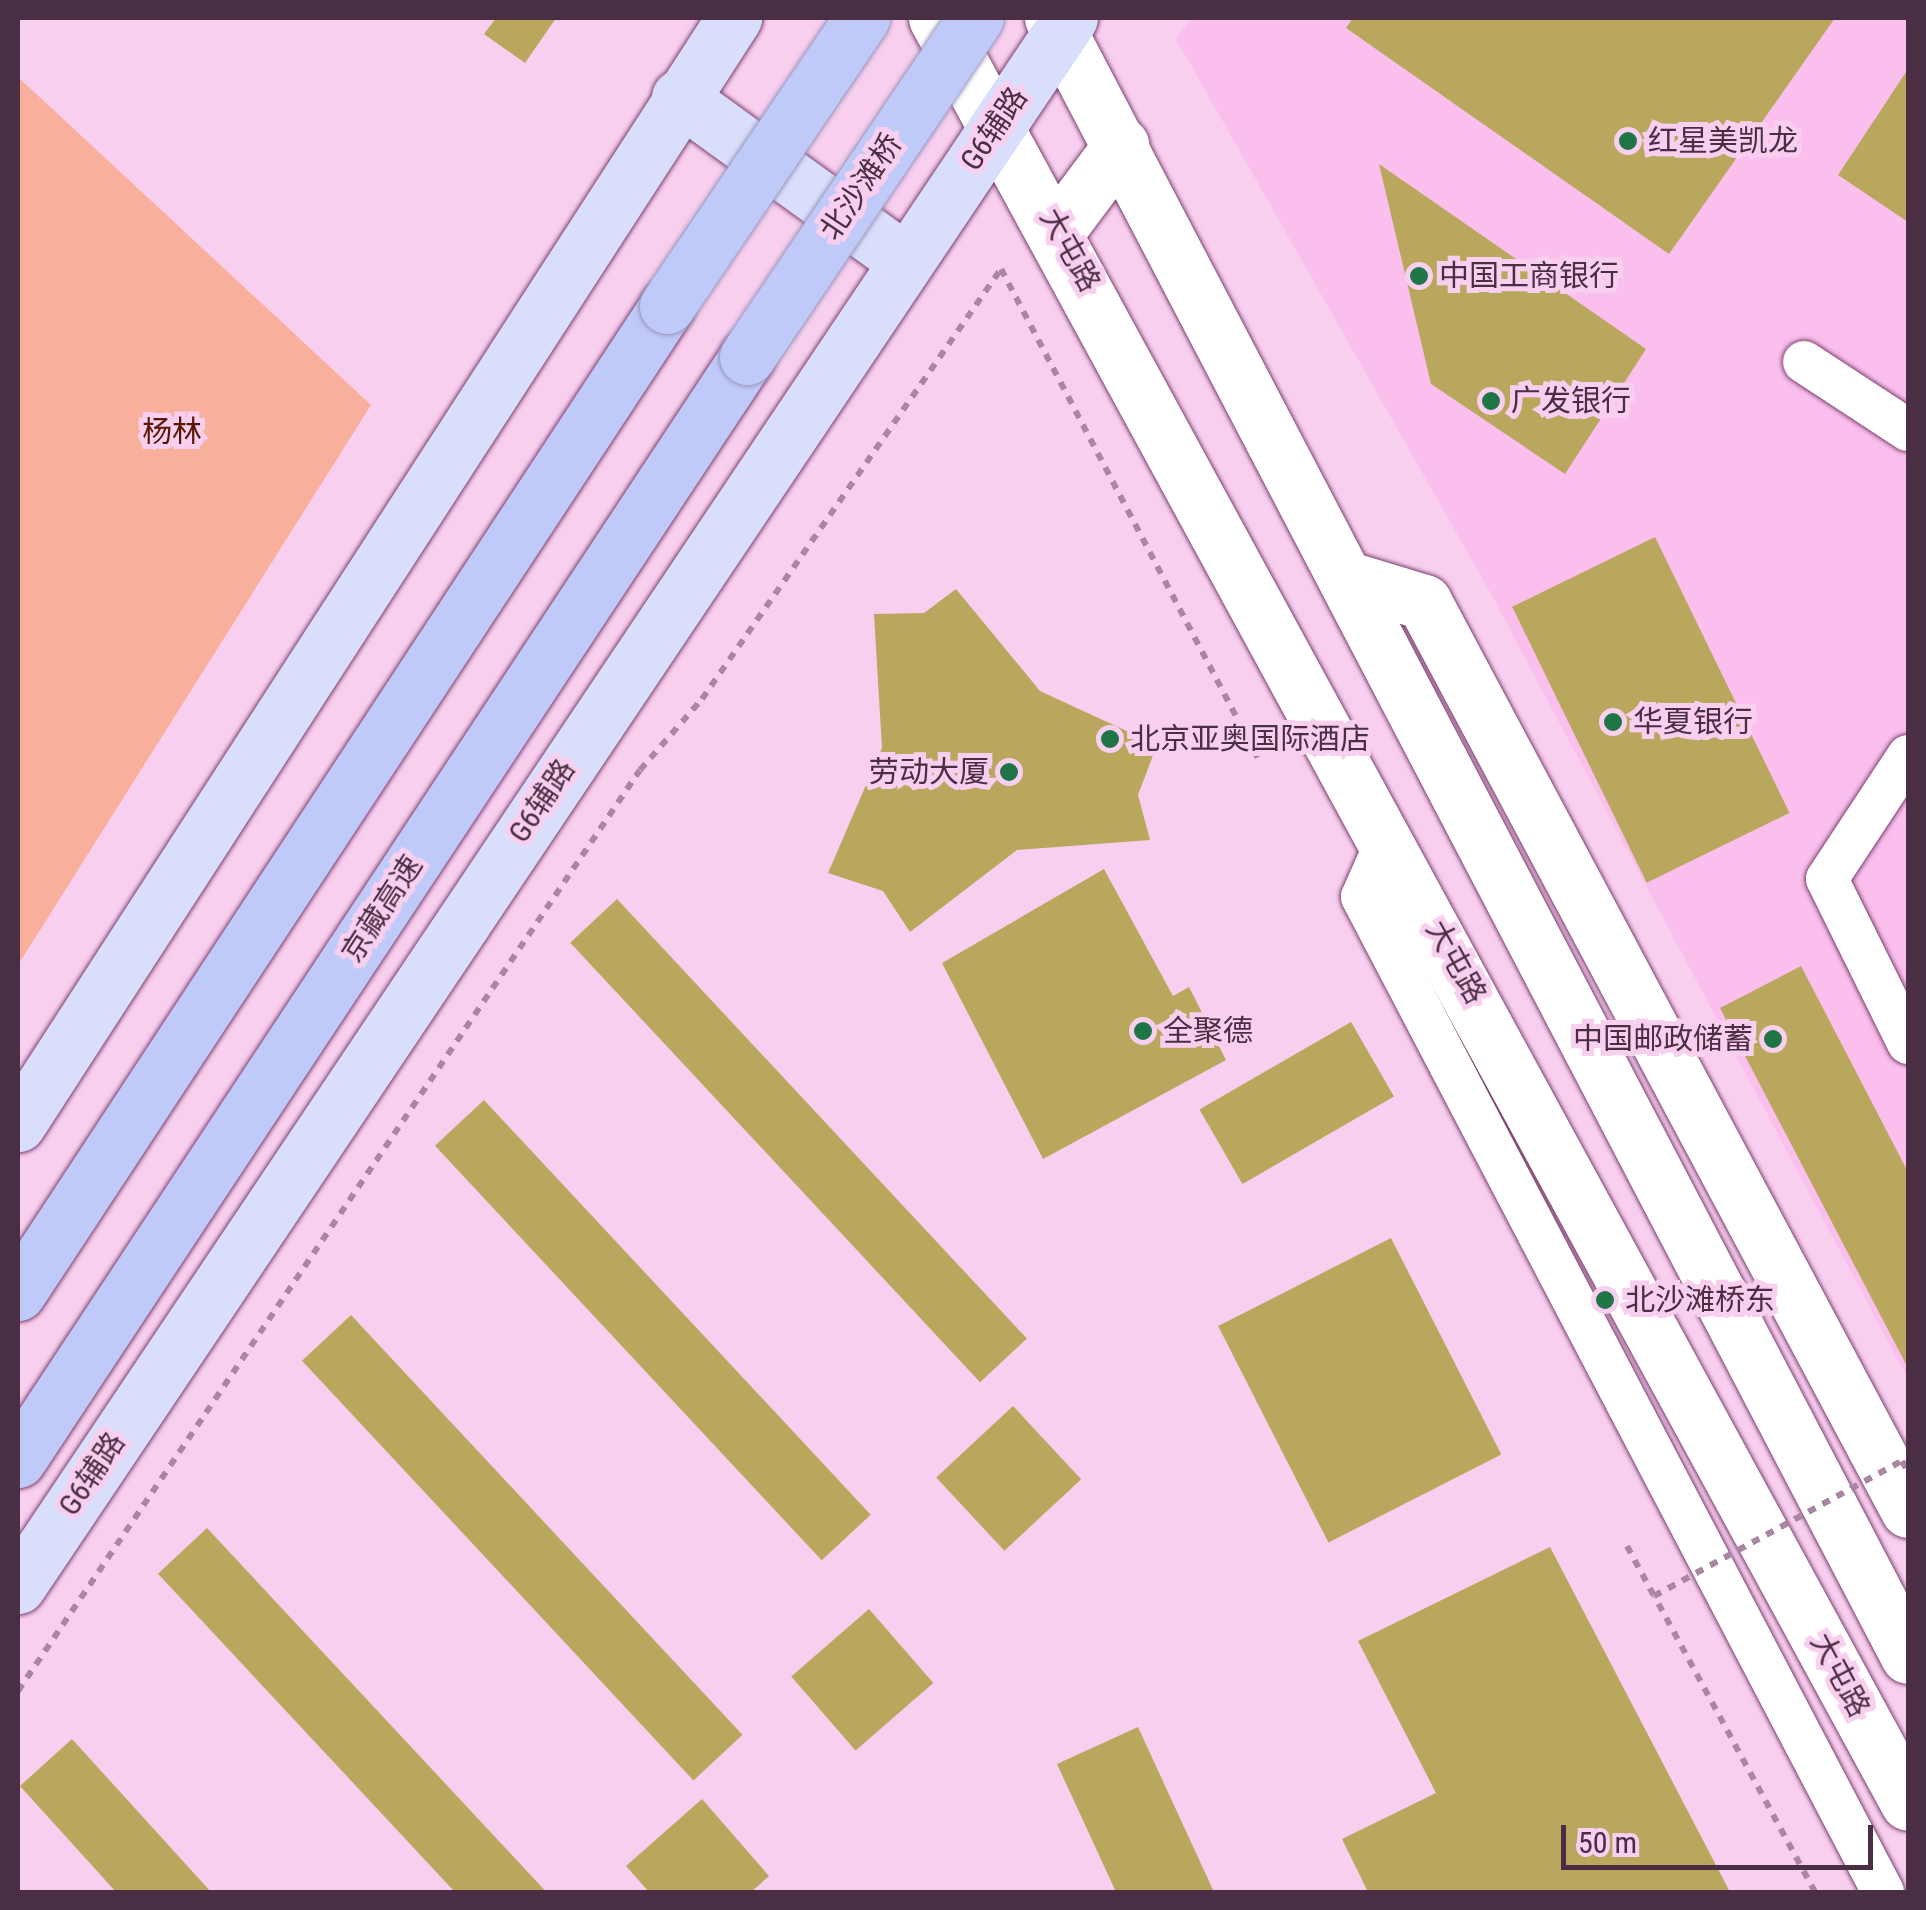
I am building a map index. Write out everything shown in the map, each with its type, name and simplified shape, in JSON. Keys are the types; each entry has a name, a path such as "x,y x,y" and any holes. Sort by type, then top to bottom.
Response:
{"highway":[{"path":"18,1293 667,306 862,18"},
{"name":"北沙滩桥","path":"746,357 976,18"},
{"name":"京藏高速","path":"18,1460 746,357"}],"main road":[{"path":"18,1124 679,97 734,18"},
{"name":"大屯路","path":"936,18 1058,228 1908,1803"},
{"path":"1061,22 1758,1375 1908,1656"},
{"name":"G6辅路","path":"18,1586 997,125 1061,22"},
{"path":"679,97 904,260"},
{"path":"1058,228 1122,146"},
{"path":"1345,578 1424,602 1908,1510"},
{"path":"1758,1375 1820,1343"}],"street":[{"path":"1804,362 1908,430"},
{"path":"1908,756 1827,879 1908,1043"},
{"path":"1388,838 1362,897 1882,1892"}],"path":[{"path":"18,1692 640,770 702,698 1002,269 1258,758"},
{"path":"1654,1596 1902,1460 1908,1472"},
{"path":"1627,1546 1815,1892"}],"shaded area":[{"path":"1191,18 1908,18 1908,1379 1490,592 1176,39"}],"green space":[{"name":"杨林","path":"18,77 371,405 18,965"}],"building":[{"path":"496,18 556,18 525,63 484,34"},
{"name":"红星美凯龙","path":"1353,18 1835,18 1669,254 1346,28"},
{"path":"1908,69 1908,222 1838,175"},
{"path":"1379,164 1646,349 1565,474 1431,384"},
{"path":"1655,537 1790,813 1647,883 1512,607"},
{"name":"劳动大厦","path":"956,589 1040,691 1157,745 1138,795 1150,840 1017,850 910,932 883,891 828,873 882,748 874,614 924,613"},
{"path":"1104,869 1173,996 1189,987 1226,1060 1043,1159 942,963"},
{"path":"617,899 1027,1339 980,1382 570,943"},
{"path":"1801,966 1908,1172 1908,1368 1720,1008"},
{"path":"1351,1022 1394,1096 1242,1184 1199,1110"},
{"path":"484,1100 871,1515 822,1560 435,1146"},
{"path":"1391,1238 1501,1455 1328,1543 1218,1326"},
{"path":"351,1315 742,1735 693,1780 302,1361"},
{"path":"1013,1406 1081,1479 1004,1551 936,1478"},
{"path":"207,1528 546,1892 455,1892 158,1574"},
{"path":"1550,1547 1730,1892 1368,1892 1342,1839 1436,1793 1358,1641"},
{"path":"869,1609 933,1683 856,1751 791,1677"},
{"path":"1138,1727 1214,1892 1116,1892 1057,1764"},
{"path":"72,1739 211,1892 116,1892 20,1786"},
{"path":"702,1799 769,1876 751,1892 649,1892 626,1866"}],"place":[{"name":"红星美凯龙","path":"1628,141"},
{"name":"中国工商银行","path":"1419,276"},
{"name":"广发银行","path":"1491,401"},
{"name":"华夏银行","path":"1613,722"},
{"name":"北京亚奥国际酒店","path":"1110,739"},
{"name":"劳动大厦","path":"1009,772"},
{"name":"全聚德","path":"1143,1031"},
{"name":"中国邮政储蓄","path":"1773,1039"},
{"name":"北沙滩桥东","path":"1605,1300"}]}
